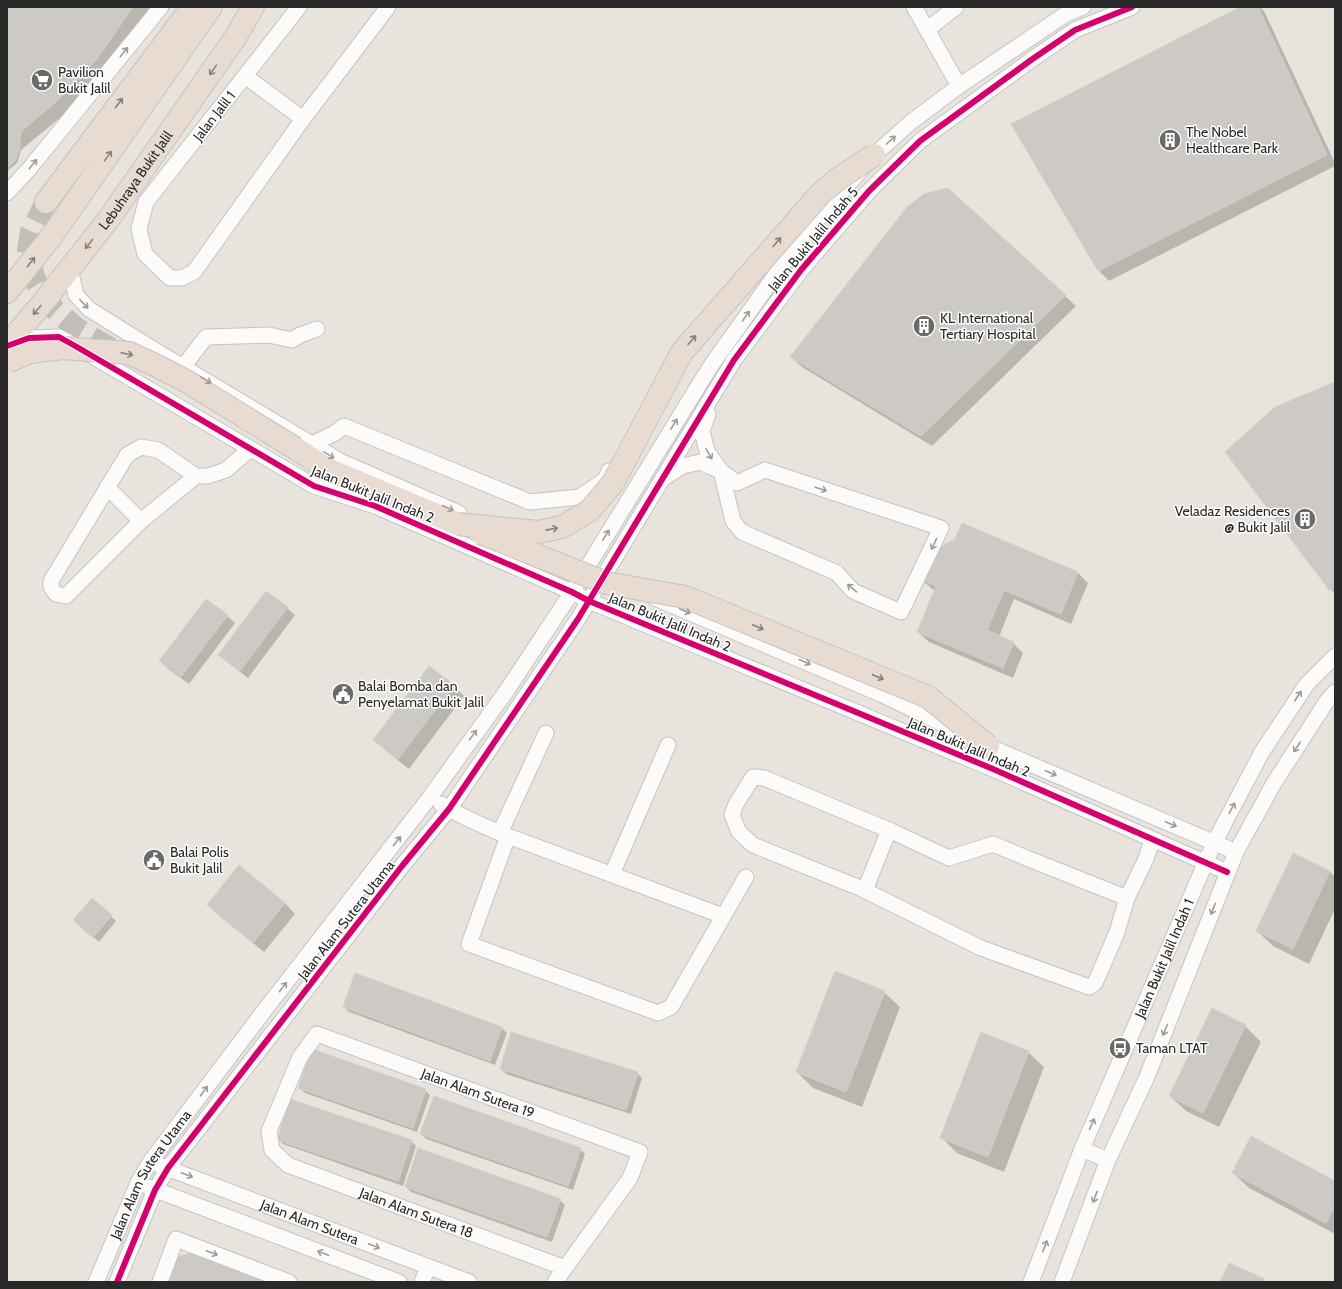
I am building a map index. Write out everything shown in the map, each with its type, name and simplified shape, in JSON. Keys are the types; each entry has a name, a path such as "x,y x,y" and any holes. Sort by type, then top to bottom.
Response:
{"highway":[{"path":"46,202 192,7"},
{"path":"9,288 55,231 212,7"},
{"name":"Lebuhraya Bukit Jalil","path":"7,346 108,220 235,38 253,7"},
{"path":"235,38 261,7"},
{"path":"458,524 538,532 562,527 589,511 613,483 682,352 821,193 838,179 874,155"},
{"path":"7,362 30,352 63,348 129,353 186,381 327,469 458,524 606,583 685,597 928,697 988,746"}],"street":[{"path":"9,193 161,7"},
{"name":"Jalan Jalil 1","path":"299,7 146,202 139,229 144,254 170,278 182,278 194,272 303,119"},
{"path":"245,76 303,119 388,7"},
{"path":"914,7 960,86"},
{"path":"928,29 956,7"},
{"name":"Jalan Bukit Jalil Indah 5","path":"572,592 585,568 710,367 803,236 874,155 911,122 960,86 1066,14 1083,7"},
{"name":"Jalan Bukit Jalil Indah 5","path":"604,576 734,360 801,270 869,191 920,141 1075,30 1132,7"},
{"name":"Jalan Bukit Jalil Indah 2","path":"70,269 76,295 89,309 340,461 883,696 988,746 1236,852"},
{"path":"183,367 206,337 269,335 292,340 300,335 317,329"},
{"name":"Jalan Bukit Jalil Indah 2","path":"7,346 29,338 58,337 314,486 375,506 572,592 589,601 993,769 1227,872"},
{"path":"312,444 335,433 344,426 530,502 579,497 605,480 671,361"},
{"path":"661,481 683,466 700,462 721,472 737,483 765,470 941,528 901,612 853,591 837,573 742,532 733,521 721,472 707,451 702,431 723,378"},
{"path":"196,476 141,521 66,596 56,594 51,587 51,581 127,455 141,447 158,450 196,476 208,476 226,470 250,449"},
{"path":"107,487 141,521"},
{"name":"Jalan Alam Sutera Utama","path":"117,1282 156,1190 168,1168 402,866 449,809 559,649 604,576"},
{"name":"Jalan Alam Sutera Utama","path":"96,1282 138,1183 150,1162 264,1010 430,797 504,693 572,592"},
{"name":"Jalan Bukit Jalil Indah 1","path":"1031,1282 1082,1149 1214,843 1262,752 1307,684 1335,656"},
{"name":"Jalan Bukit Jalil Indah 1","path":"1062,1282 1108,1160 1146,1079 1236,852 1274,783 1327,701 1335,692"},
{"path":"546,733 504,834 469,944 658,1014 671,1007 746,877"},
{"path":"612,874 668,745"},
{"path":"462,751 478,765"},
{"path":"1127,898 993,844 949,858 889,830 764,778 753,777 736,804 732,815 739,832 753,845 865,890 980,948 1089,987 1094,983 1100,972 1117,932 1127,898 1146,859 1152,840"},
{"path":"430,797 449,809 504,834 723,916"},
{"path":"865,890 889,830"},
{"name":"Jalan Alam Sutera 18","path":"317,1034 300,1057 270,1131 272,1150 288,1165 565,1268"},
{"name":"Jalan Alam Sutera 19","path":"317,1034 640,1152 630,1178 565,1268"},
{"path":"1082,1149 1108,1160"},
{"name":"Jalan Alam Sutera","path":"150,1162 469,1282"},
{"name":"Jalan Alam Sutera","path":"138,1183 399,1282"},
{"path":"160,1282 176,1239 289,1282"},
{"path":"422,1282 428,1267"},
{"path":"554,1282 565,1268"}],"building":[{"name":"Pavilion Bukit Jalil","path":"7,7 133,7 96,60 57,101 7,142"},
{"name":"The Nobel Healthcare Park","path":"1240,7 1258,7 1327,155 1098,271 1011,124"},
{"path":"21,131 19,151 15,161 7,168 7,142"},
{"name":"KL International Tertiary Hospital","path":"948,188 1066,295 921,436 790,357 907,207 924,194"},
{"name":"Veladaz Residences @ Bukit Jalil","path":"1335,382 1335,586 1330,591 1225,452 1275,407"},
{"path":"962,523 1078,572 1061,614 1004,590 987,630 1014,642 1003,668 917,632 936,586 920,579 931,552 955,539"},
{"path":"266,591 288,607 240,671 218,655"},
{"path":"206,599 228,615 181,677 159,661"},
{"path":"429,666 454,685 398,759 373,740"},
{"path":"1293,853 1330,871 1293,949 1256,931"},
{"path":"239,865 285,903 253,943 207,905"},
{"path":"92,898 112,915 93,938 73,920"},
{"path":"835,971 885,991 846,1092 796,1072"},
{"path":"355,973 502,1027 490,1061 343,1007"},
{"path":"1212,1008 1246,1025 1203,1113 1169,1096"},
{"path":"511,1032 638,1072 626,1110 500,1069"},
{"path":"981,1032 1029,1051 988,1157 940,1138"},
{"path":"312,1049 426,1089 413,1128 298,1088"},
{"path":"434,1096 581,1148 568,1186 420,1134"},
{"path":"290,1099 412,1140 398,1181 277,1140"},
{"path":"1251,1136 1335,1181 1335,1206 1326,1223 1232,1173"},
{"path":"418,1148 561,1199 547,1237 405,1187"},
{"path":"194,1252 269,1282 167,1282 177,1257"},
{"path":"1229,1263 1265,1279 1263,1282 1220,1282"}],"tunnel":[{"path":"46,202 31,232 27,257 37,284 53,308 76,328 122,355"}],"cycle path":[{"path":"117,1282 155,1190 168,1168 402,866 449,809 578,619 734,360 801,270 869,191 920,141 1031,60 1075,30 1132,7"},
{"path":"7,346 29,338 59,337 314,486 375,506 572,592 589,601 993,769 1227,872"}],"place":[{"name":"Pavilion Bukit Jalil","path":"42,80"},
{"name":"The Nobel Healthcare Park","path":"1170,140"},
{"name":"KL International Tertiary Hospital","path":"924,326"},
{"name":"Veladaz Residences @ Bukit Jalil","path":"1305,519"},
{"name":"Balai Bomba dan Penyelamat Bukit Jalil","path":"343,694"},
{"name":"Balai Polis Bukit Jalil","path":"154,860"},
{"name":"Taman LTAT","path":"1120,1048"}]}
